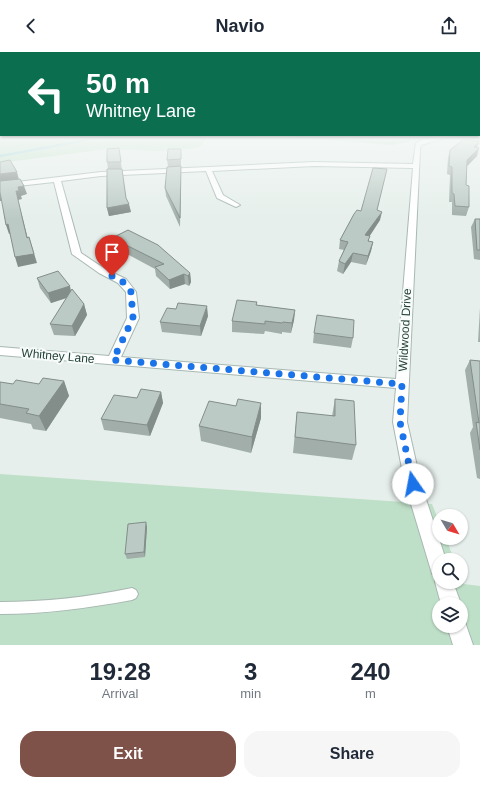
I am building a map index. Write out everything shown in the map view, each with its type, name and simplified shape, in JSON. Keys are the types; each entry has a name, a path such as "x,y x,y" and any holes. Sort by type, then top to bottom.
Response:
{"street":[{"path":"0,186 101,174 314,164 415,166"},
{"name":"Wildwood Drive","path":"415,166 400,422 413,484 435,553"},
{"path":"208,170 220,196 236,205"},
{"path":"57,179 78,254 102,271 122,281 131,292 133,318 113,360"},
{"name":"Whitney Lane","path":"0,351 402,384"},
{"path":"459,633 463,645"}],"lane":[{"path":"0,608 34,608 86,603 132,594"}],"green space":[{"path":"0,474 432,504 434,509 432,509 432,545 449,545 451,553 432,553 432,589 468,589 468,584 480,586 480,645 0,645"}],"building":[{"path":"0,164 12,164 17,172 0,174"},
{"path":"449,164 467,164 466,185 469,186 469,207 455,206 454,194 452,193 452,167 449,166"},
{"path":"181,166 180,218 165,188 167,167"},
{"path":"373,168 387,169 377,210 382,212 365,235 370,236 368,241 373,242 368,256 353,253 345,264 339,261 348,242 340,240 354,214 357,210 361,211"},
{"path":"107,169 122,169 126,198 129,204 107,208"},
{"path":"20,179 24,186 18,187 19,191 16,191 27,238 29,237 34,254 15,257 8,224 6,225 0,192 0,181"},
{"path":"475,219 480,219 480,250 477,250"},
{"path":"128,230 158,245 190,273 188,276 184,274 169,280 155,267 164,264 112,238"},
{"path":"58,271 70,286 48,293 37,278"},
{"path":"72,289 84,304 72,326 50,324"},
{"path":"237,300 257,302 256,305 295,310 292,323 265,321 265,324 232,321"},
{"path":"178,303 207,306 200,326 160,322 167,308 176,309"},
{"path":"317,315 354,320 353,338 314,333"},
{"path":"470,360 480,361 480,450 476,422 479,423"},
{"path":"43,378 64,381 39,416 26,413 29,409 0,404 0,382 13,384 16,380 39,384"},
{"path":"141,389 161,392 147,425 101,419 114,395 137,398"},
{"path":"238,399 261,403 252,437 199,426 209,401 236,406"},
{"path":"335,399 354,401 356,445 295,437 297,412 335,416"},
{"path":"146,522 144,552 125,554 128,524"}],"route":[{"path":"112,276 122,281 131,292 133,318 113,360 402,384 400,422 413,484"}]}
